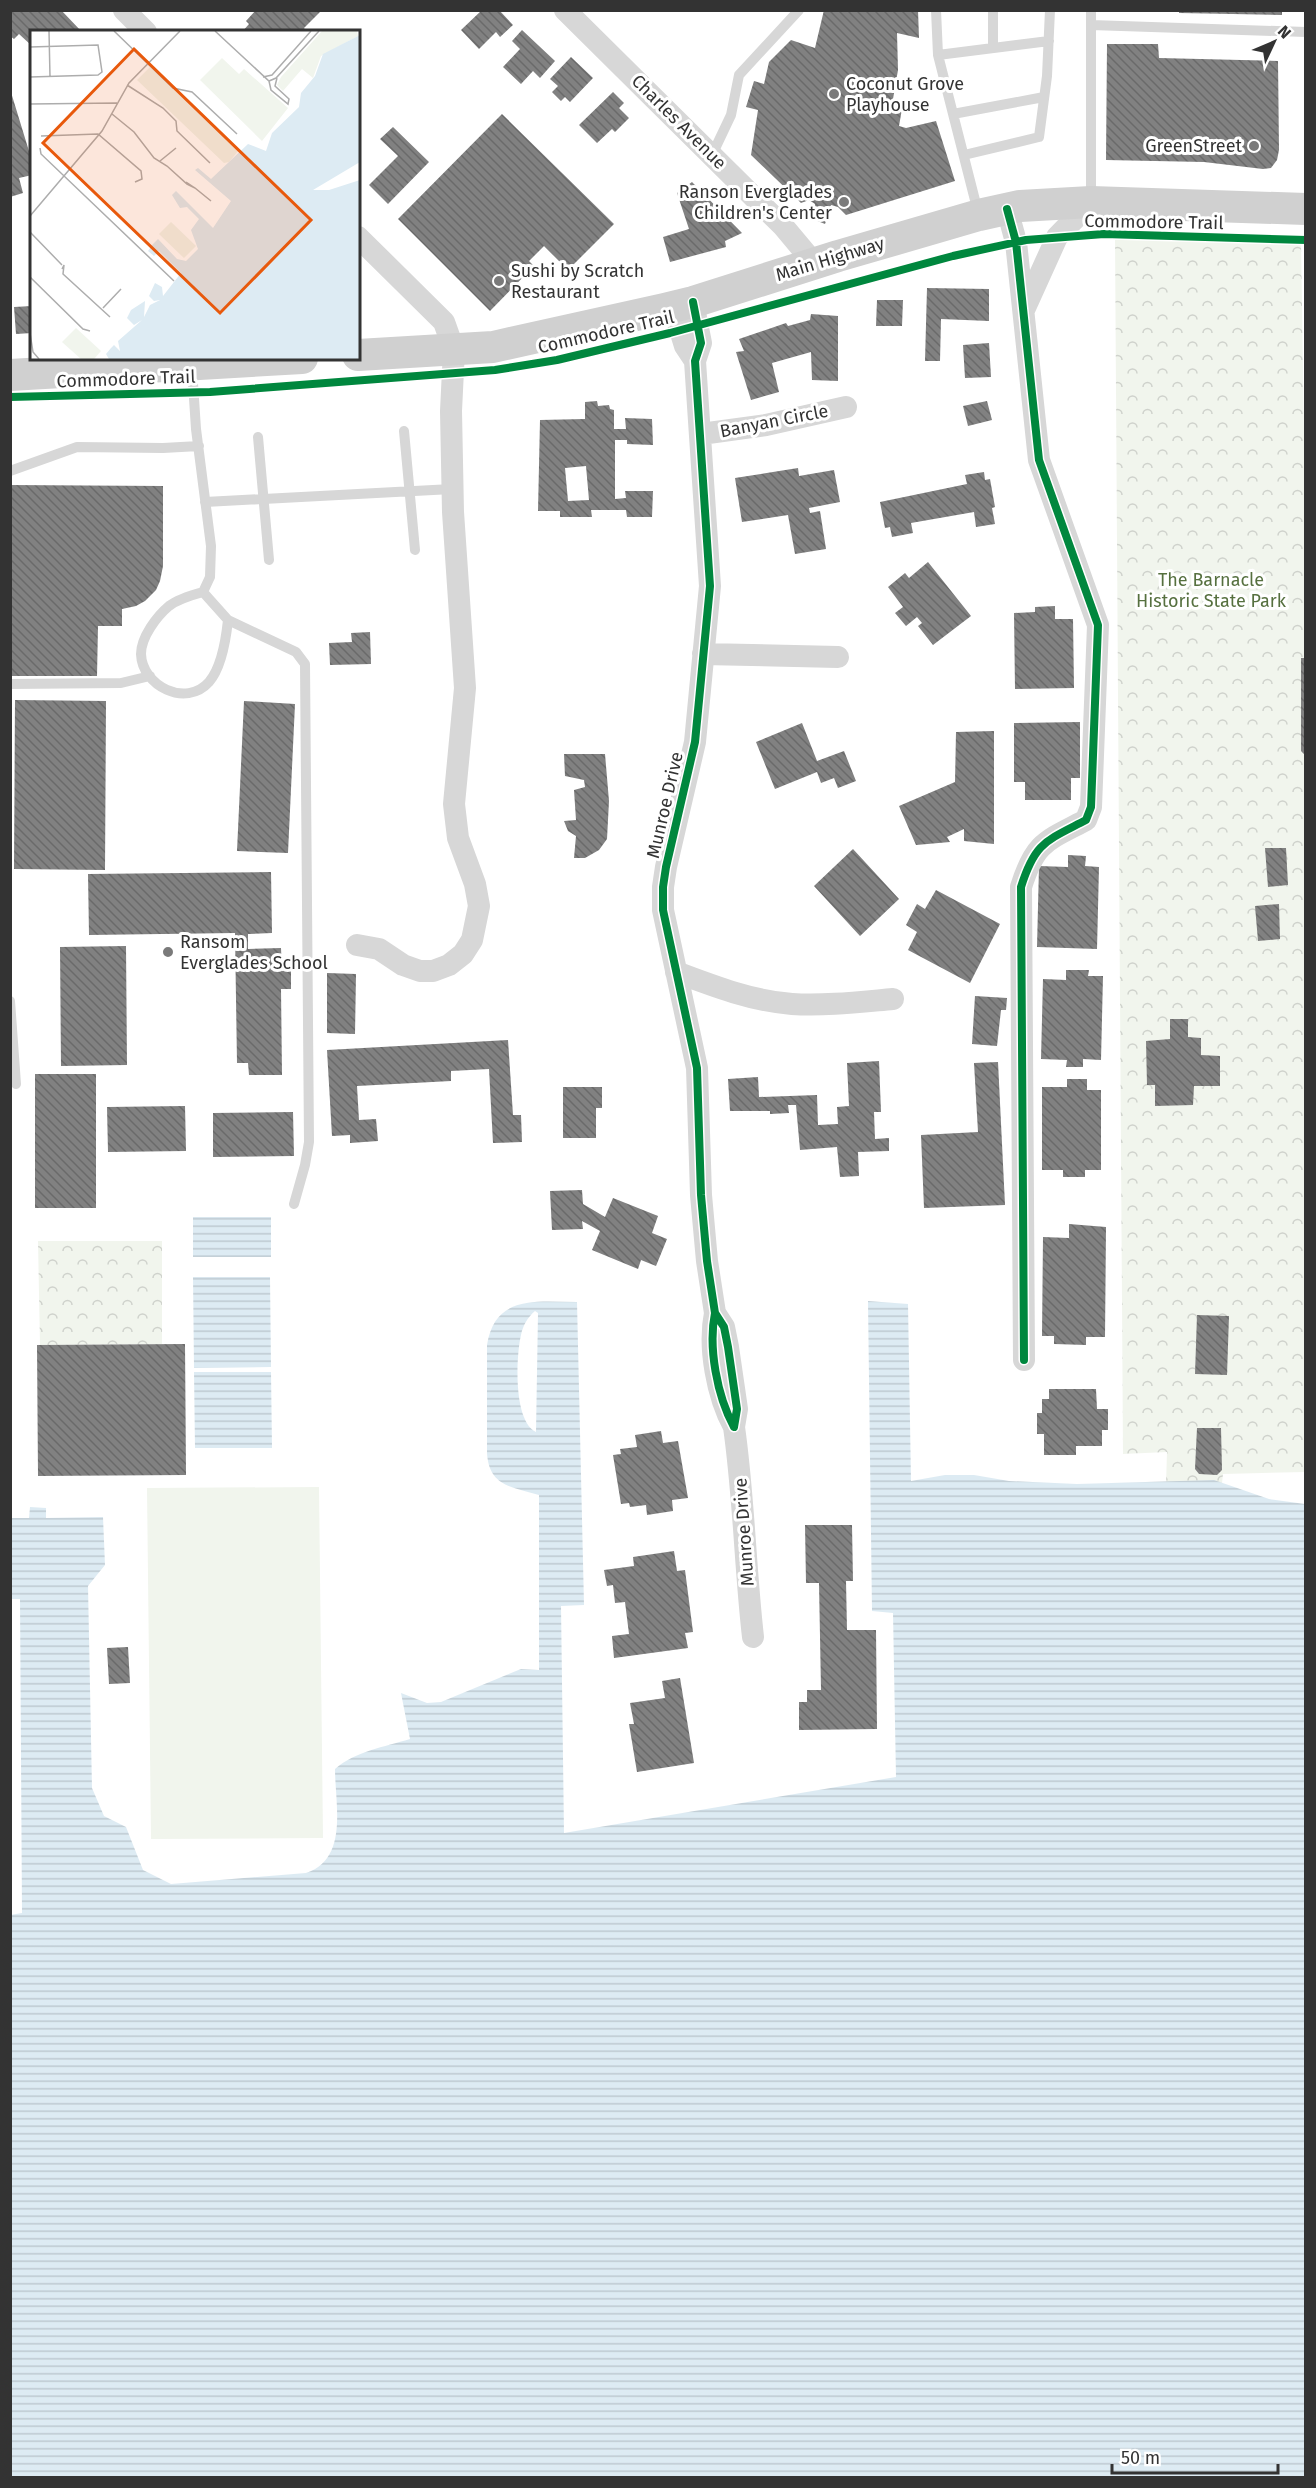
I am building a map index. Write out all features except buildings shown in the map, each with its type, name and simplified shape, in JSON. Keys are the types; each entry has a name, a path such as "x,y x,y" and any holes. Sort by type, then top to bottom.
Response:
{"main road":[{"name":"Main Highway","path":"360,355 453,362 493,347 683,305 814,263 993,212 1036,204 1091,202 1305,209"},
{"path":"10,375 113,364 192,365 236,360"}],"street":[{"path":"124,10 144,30"},
{"name":"Charles Avenue","path":"565,10 783,226 814,263"},
{"path":"1024,311 1057,237 1091,202"},
{"path":"993,212 1016,242 1039,460 1098,625 1091,807 1086,820 1040,845 1029,861 1021,887 1024,1360"},
{"path":"357,945 379,950 404,965 420,971 433,971 449,965 463,954 472,940 479,906 479,896 458,838 454,804 465,688 452,489 453,362 444,322 360,239"},
{"name":"Munroe Drive","path":"683,305 702,343 695,361 710,567 698,719 691,765 670,848 663,887 663,910 697,1068 701,1195 706,1261 715,1312 711,1333 724,1409 734,1427 742,1487 753,1637"},
{"name":"Banyan Circle","path":"701,434 766,425 846,406"},
{"path":"703,654 838,657"},
{"path":"676,972 728,992 790,1004 832,1004 893,999"}],"lane":[{"path":"712,155 731,116 739,75 799,10"},
{"path":"936,10 938,55 964,156 993,212"},
{"path":"993,10 993,48"},
{"path":"964,156 1038,137 1044,97 1050,10"},
{"path":"1091,10 1091,202"},
{"path":"1091,25 1305,32"},
{"path":"938,55 1049,41"},
{"path":"953,114 1044,97"},
{"path":"192,365 211,556 210,577 203,592 169,606 145,638 141,654 156,684 177,693 194,693 210,681 226,640 228,620"},
{"path":"404,431 415,550"},
{"path":"258,437 269,560"},
{"path":"10,471 77,447 199,446"},
{"path":"205,502 452,489"},
{"path":"203,592 228,620 296,652 305,664 309,1142 294,1204"},
{"path":"10,684 121,683 150,676"},
{"path":"10,1001 16,1084"}],"green space":[{"name":"The Barnacle Historic State Park","path":"1115,238 1301,241 1306,558 1305,1472 1223,1474 1222,1483 1166,1485 1167,1452 1123,1454"},
{"path":"38,1241 162,1241 162,1344 40,1345"},
{"path":"319,1487 323,1838 151,1839 147,1488"}],"shaded area":[{"path":"193,1217 271,1217 271,1257 193,1257"},
{"path":"193,1277 270,1277 271,1367 194,1368"},
{"path":"868,1301 908,1304 911,1481 945,1475 974,1475 1009,1481 1077,1484 1214,1480 1269,1499 1305,1504 1305,2477 11,2477 10,1915 22,1913 20,1599 11,1599 11,1518 29,1518 30,1507 46,1508 46,1518 103,1517 105,1565 88,1586 92,1788 104,1816 126,1827 143,1870 171,1884 306,1873 320,1866 329,1856 337,1829 335,1769 361,1754 410,1739 401,1693 427,1703 441,1702 521,1669 539,1670 539,1495 504,1484 497,1479 492,1473 487,1453 487,1345 499,1317 508,1309 520,1304 577,1302 584,1605 561,1606 564,1833 896,1777 893,1613 872,1611","holes":["535,1311 538,1313 536,1432 529,1426 523,1415 517,1372 523,1328 532,1313"]},
{"path":"194,1372 271,1372 272,1448 195,1448"}],"cycle path":[{"path":"1007,209 1016,242 1039,460 1098,625 1091,807 1086,820 1044,844 1031,861 1021,887 1024,1360"},
{"name":"Commodore Trail","path":"10,397 210,392 495,370 557,360 670,333 953,256 1026,240 1104,234 1306,240"},
{"path":"693,302 701,343 695,361 710,586 695,742 666,867 663,910 697,1068 701,1195 707,1261 715,1313 724,1327 728,1347 737,1409 734,1427 723,1401 715,1371 713,1356 715,1313"}],"place":[{"name":"Coconut Grove Playhouse","path":"834,94"},
{"name":"GreenStreet","path":"1254,146"},
{"name":"Ranson Everglades Children's Center","path":"844,202"},
{"name":"Sushi by Scratch Restaurant","path":"499,281"},
{"name":"Ransom Everglades School","path":"168,952"}]}
